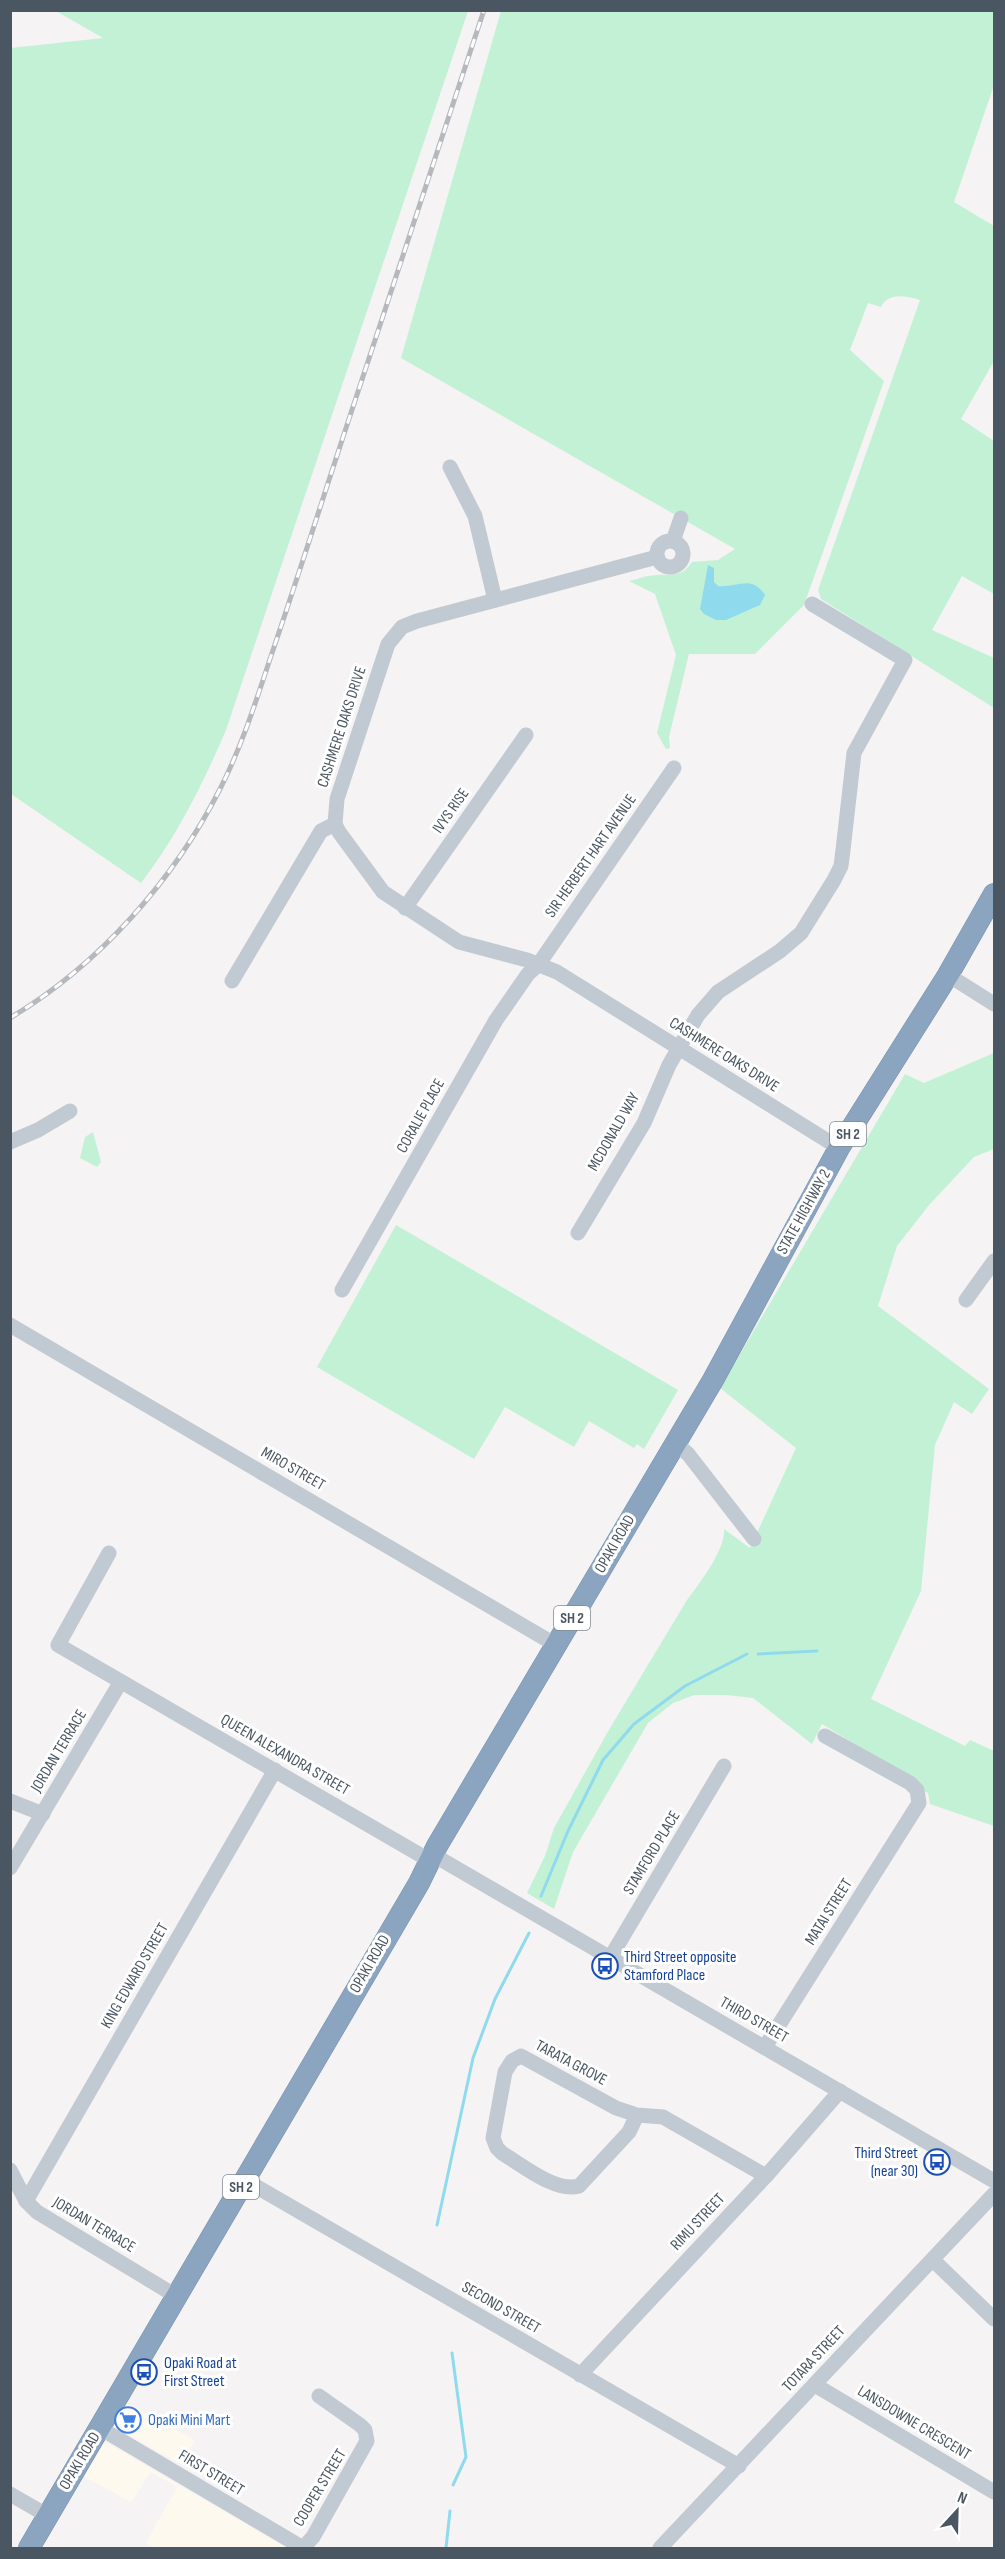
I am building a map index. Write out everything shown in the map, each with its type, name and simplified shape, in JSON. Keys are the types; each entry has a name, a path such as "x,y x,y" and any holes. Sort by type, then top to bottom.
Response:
{"highway":[{"name":"STATE HIGHWAY 2","path":"713,1380 839,1148 948,975 994,894"},
{"name":"OPAKI ROAD","path":"29,2548 246,2180 674,1442 713,1380"}],"street":[{"path":"450,467 474,516 495,600"},
{"name":"CASHMERE OAKS DRIVE","path":"673,541 681,518"},
{"name":"CASHMERE OAKS DRIVE","path":"657,557 665,566 673,566 680,562 682,550 673,541"},
{"name":"CASHMERE OAKS DRIVE","path":"657,557 660,545 673,541"},
{"name":"CASHMERE OAKS DRIVE","path":"657,557 417,621 402,627 388,644 337,799 335,824 376,886 405,908 459,942 557,972 839,1148"},
{"name":"MCDONALD WAY","path":"578,1233 647,1117 678,1047 698,1015 718,992 791,943 801,933 841,866 854,753 905,660 813,604"},
{"name":"IVYS RISE","path":"405,908 526,735"},
{"name":"SIR HERBERT HART AVENUE","path":"538,965 674,768"},
{"path":"232,981 321,831 335,824"},
{"name":"CORALIE PLACE","path":"342,1290 496,1020 528,974 538,965"},
{"path":"948,975 994,1004"},
{"path":"10,1142 38,1130 70,1111"},
{"path":"966,1300 994,1261"},
{"name":"MIRO STREET","path":"10,1325 556,1645"},
{"path":"674,1442 688,1454 754,1539"},
{"name":"QUEEN ALEXANDRA STREET","path":"109,1553 58,1645 422,1856 432,1857"},
{"name":"JORDAN TERRACE","path":"10,1868 120,1683"},
{"name":"MATAI STREET","path":"765,2047 917,1807 919,1795 910,1783 825,1736"},
{"name":"STAMFORD PLACE","path":"610,1958 724,1766"},
{"name":"KING EDWARD STREET","path":"26,2201 275,1770"},
{"path":"10,1801 43,1814"},
{"name":"THIRD STREET","path":"432,1857 442,1860 994,2181"},
{"name":"TARATA GROVE","path":"637,2115 629,2132 579,2186 571,2189 549,2181 502,2153 493,2138 505,2072 512,2061 520,2056 616,2108 637,2115 663,2117 766,2176"},
{"name":"RIMU STREET","path":"580,2375 766,2176 840,2091"},
{"name":"JORDAN TERRACE","path":"10,2170 26,2201 37,2212 177,2296"},
{"name":"SECOND STREET","path":"246,2180 738,2466"},
{"name":"TOTARA STREET","path":"660,2548 994,2194"},
{"path":"933,2260 994,2319"},
{"name":"LANSDOWNE CRESCENT","path":"815,2385 994,2492"},
{"name":"COOPER STREET","path":"303,2548 313,2537 367,2441 365,2430 360,2425 319,2396"},
{"name":"FIRST STREET","path":"100,2428 303,2548"},
{"path":"10,2494 48,2516"}],"shaded area":[{"path":"126,2402 195,2440 182,2465 115,2428 115,2419"},
{"path":"107,2443 285,2547 156,2548 146,2543 177,2487 151,2472 131,2502 81,2475 99,2445"}],"green space":[{"path":"56,11 468,11 226,730 188,809 166,847 141,883 11,794 11,48 103,38"},
{"path":"501,11 994,11 994,85 954,202 994,226 994,361 961,419 994,441 994,594 962,576 932,630 994,658 994,708 821,599 818,590 920,300 898,296 888,299 881,307 868,303 850,350 884,381 804,605 755,654 689,654 669,737 670,748 666,749 657,733 676,655 655,594 629,581 677,574 685,570 692,562 718,560 735,549 401,358"},
{"path":"994,1053 994,1149 974,1157 929,1205 897,1246 878,1306 989,1389 972,1414 954,1402 935,1445 921,1591 871,1699 965,1746 970,1740 994,1751 994,1826 930,1804 928,1793 915,1787 895,1769 822,1724 812,1744 753,1698 694,1695 673,1703 648,1723 573,1852 554,1909 527,1893 545,1856 554,1828 610,1728 687,1600 711,1566 721,1546 724,1529 750,1548 796,1448 720,1388 905,1074 924,1083"},
{"path":"93,1132 101,1162 97,1167 80,1158 85,1137"},
{"path":"396,1225 678,1390 644,1449 637,1444 634,1448 589,1421 574,1447 505,1407 474,1459 317,1367"}],"water":[{"path":"708,565 714,568 714,582 718,586 749,583 760,589 765,595 760,605 726,620 716,620 704,614 700,609"}],"waterway":[{"path":"758,1654 817,1651"},
{"path":"541,1896 568,1831 603,1760 634,1724 685,1686 747,1654"},
{"path":"437,2225 473,2058 495,1999 529,1933"},
{"path":"452,2353 466,2457 453,2485"},
{"path":"446,2548 450,2511"}],"railway":[{"path":"10,1018 43,997 74,973 131,918 180,856 228,773 260,690 484,10"}],"place":[{"name":"Third Street opposite Stamford Place","path":"605,1966"},
{"name":"Third Street (near 30)","path":"937,2162"},
{"name":"Opaki Road at First Street","path":"144,2372"},
{"name":"Opaki Mini Mart","path":"128,2420"}]}
